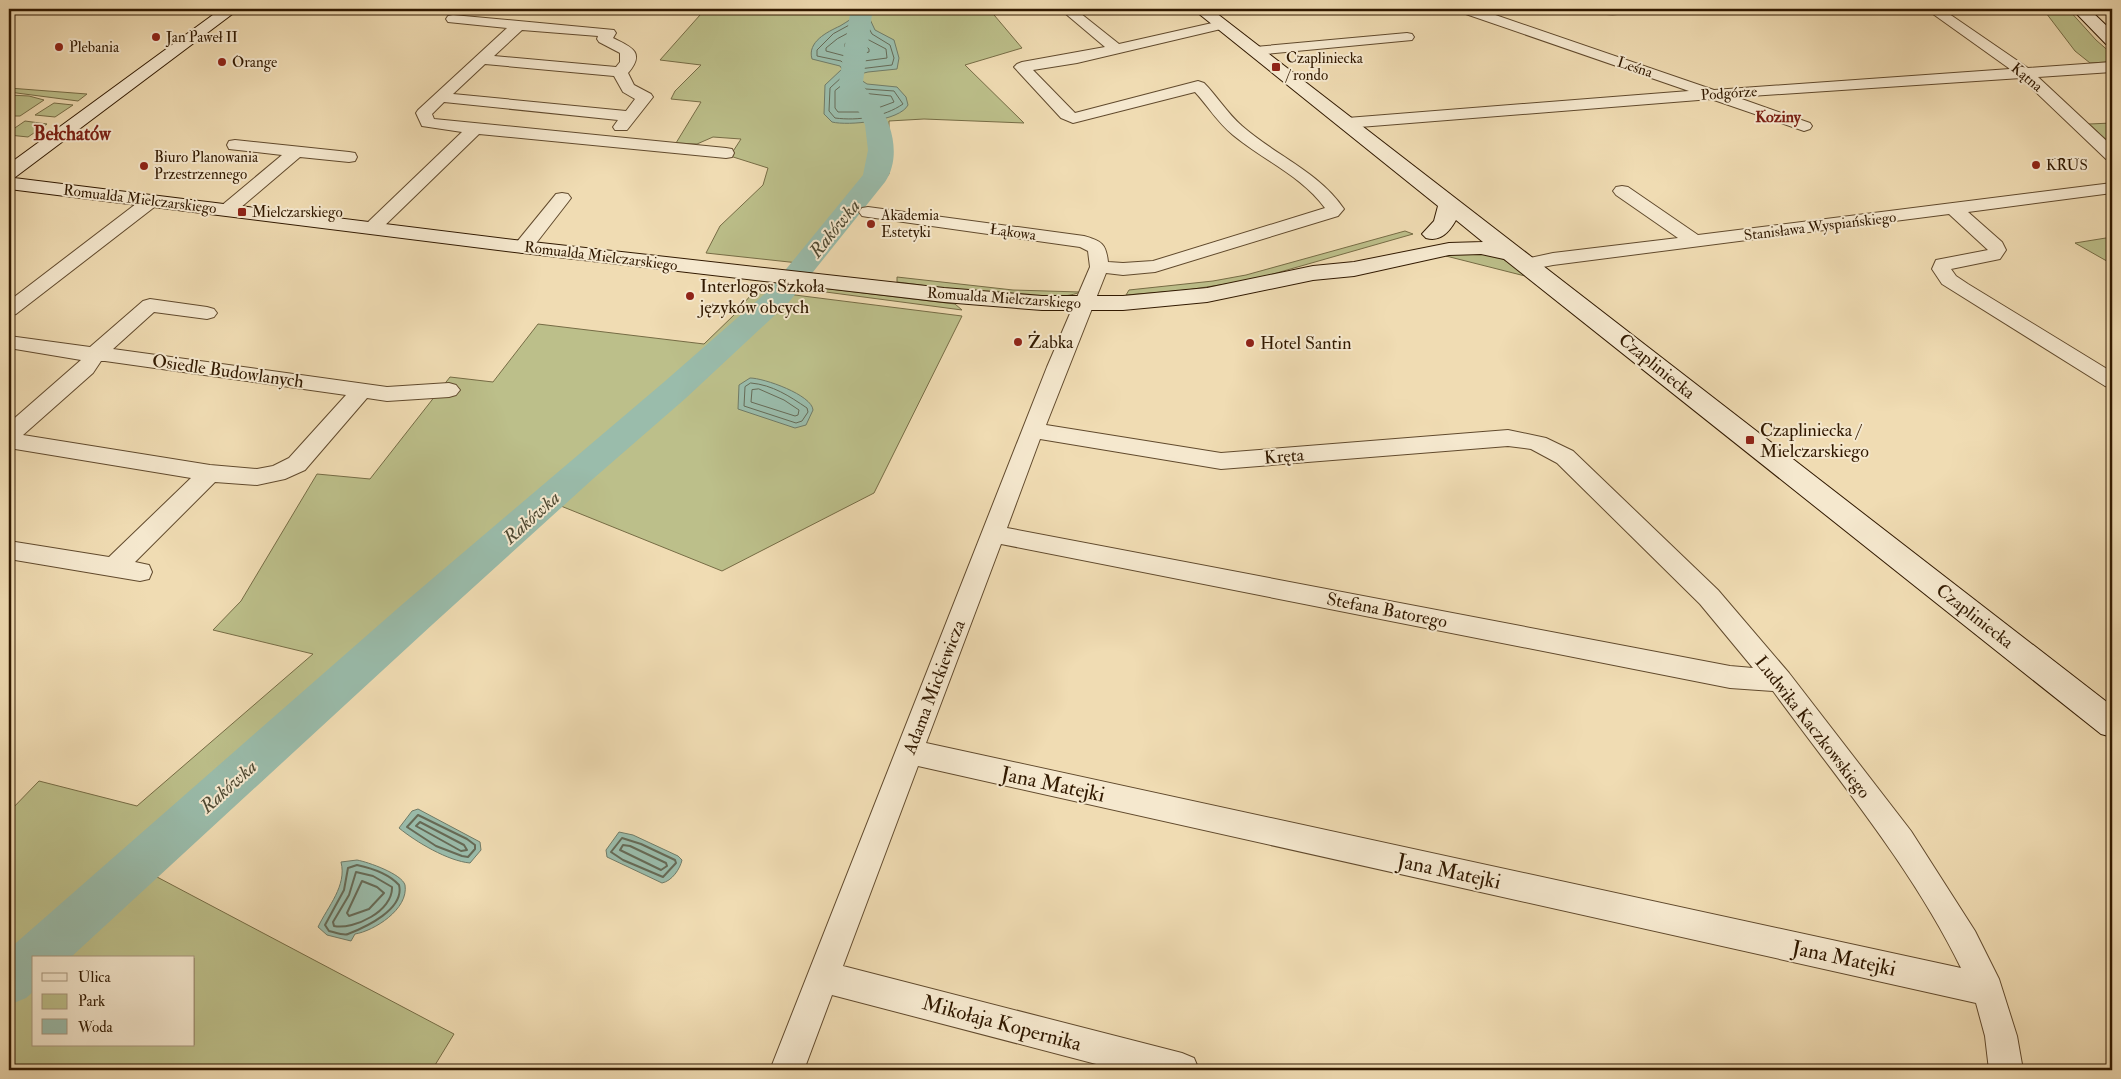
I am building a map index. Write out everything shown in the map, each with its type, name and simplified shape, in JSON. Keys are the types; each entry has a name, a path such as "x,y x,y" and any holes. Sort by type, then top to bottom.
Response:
{"street":[{"path":"9,172 231,9"},
{"path":"1067,9 1115,48"},
{"name":"Czapliniecka","path":"1201,9 2112,724"},
{"name":"Leśna","path":"1465,9 1717,94 1804,126"},
{"path":"1606,10 1626,9"},
{"name":"Kątna","path":"1933,9 2025,73 2112,155"},
{"path":"2080,9 2112,40"},
{"path":"454,19 609,33 604,39 628,51 628,63 620,72"},
{"path":"519,25 424,113 428,123 726,153"},
{"path":"1083,304 1099,267 1155,266 1332,212 1335,209 1310,182 1254,144 1225,119 1206,93 1198,86 1073,118 1067,115 1022,68 1077,58 1221,25"},
{"path":"1255,51 1408,37"},
{"path":"482,59 620,72"},
{"name":"Podgórze","path":"1347,123 1717,94 2112,68"},
{"path":"609,142 646,97 629,90 624,85 620,72"},
{"path":"440,97 630,116"},
{"path":"372,228 475,129"},
{"path":"235,145 348,157"},
{"path":"227,210 296,152"},
{"name":"Romualda Mielczarskiego","path":"9,183 523,247 1003,301 1083,304 1123,303 1206,295 1313,273 1354,269 1449,249 1481,248 1521,259"},
{"name":"Stanisława Wyspiańskiego","path":"1521,259 1553,258 1695,241 2112,188"},
{"path":"1622,191 1695,241"},
{"path":"523,247 562,198"},
{"path":"9,310 151,201"},
{"path":"1433,234 1444,225 1447,218 1448,203"},
{"path":"1954,209 1995,246 1997,250 1993,256 1943,264 1940,270 1943,275 2112,381"},
{"name":"Łąkowa","path":"868,212 1084,242 1098,248 1099,267"},
{"name":"Romualda Mielczarskiego","path":"1313,273 1345,260 1433,234 1482,229"},
{"name":"Romualda Mielczarskiego","path":"1449,249 1482,229"},
{"name":"Adama Mickiewicza","path":"787,1070 1083,304"},
{"path":"9,435 86,368 94,354 150,305 207,313"},
{"path":"9,342 94,354"},
{"name":"Osiedle Budowlanych","path":"94,354 387,394 449,390"},
{"path":"9,440 210,473 256,477 277,473 297,464 362,390"},
{"name":"Kręta","path":"1033,430 1221,461 1502,439 1537,442"},
{"name":"Ludwika Kaczkowskiego","path":"1537,442 1565,457 1709,597 1780,681 1901,841 1964,942 1988,990 2001,1036 2006,1070"},
{"path":"113,568 210,473"},
{"name":"Stefana Batorego","path":"994,534 1730,677 1780,681"},
{"path":"9,550 140,572"},
{"name":"Jana Matejki","path":"910,752 1988,990"},
{"name":"Mikołaja Kopernika","path":"823,977 1182,1070"}],"green space":[{"path":"701,9 989,9 1022,48 965,65 1024,123 924,119 889,121 889,174 817,265 706,253 720,226 763,185 768,168 730,156 741,139 713,137 697,144 676,143 701,102 671,99 675,91 701,65 660,60 700,15"},
{"path":"2043,9 2068,9 2096,40 2112,54 2108,62 2090,63 2075,51"},
{"path":"9,88 87,94 78,101 9,92"},
{"path":"9,95 29,96 44,100 20,116 9,116"},
{"path":"54,103 73,105 55,117 35,115"},
{"path":"25,121 47,124 28,137 9,135 9,132"},
{"path":"2112,123 2112,145 2089,124"},
{"path":"1405,231 1413,234 1252,280 1187,290 1126,295 1129,290 1213,281 1246,275"},
{"path":"2112,237 2112,264 2075,243"},
{"path":"1465,252 1498,256 1528,275 1525,276 1446,256"},
{"path":"897,277 1013,290 1080,292 1066,296 1045,297 992,294 897,282"},
{"path":"805,286 955,304 962,310 803,289"},
{"path":"755,290 962,316 874,493 722,571 551,502 140,868 454,1034 432,1070 9,1070 9,812 39,781 137,806 313,654 213,630 241,601 317,474 370,479 450,377 493,382 538,324 704,344 735,314"}],"water":[{"path":"861,14 868,15 875,30 894,40 899,58 897,69 860,74 861,80 867,84 897,87 906,97 908,105 895,115 873,121 861,123 832,122 824,114 825,85 842,69 840,66 812,59 812,48 819,38"},
{"path":"750,378 786,388 811,404 813,410 806,425 795,428 738,409 739,385"},
{"path":"418,809 480,842 481,850 470,863 442,855 414,839 399,828 412,811"},
{"path":"619,832 633,835 678,856 682,860 677,871 669,880 662,883 607,857 606,850"},
{"path":"357,860 376,866 398,877 405,885 405,894 402,902 389,917 380,924 355,934 351,941 327,935 318,927 339,888 342,871 341,862"}],"waterway":[{"name":"Rakówka","path":"37,956 419,613 582,469 675,390 779,296 876,176 881,150 878,125 869,109 853,91 851,82 861,14 860,9"},
{"name":"Rakówka","path":"9,981 32,960"}],"place":[{"name":"Jan Paweł II","path":"156,37"},
{"name":"Plebania","path":"59,47"},
{"name":"Orange","path":"222,62"},
{"name":"Czapliniecka / rondo","path":"1276,67"},
{"name":"KRUS","path":"2036,165"},
{"name":"Biuro Planowania Przestrzennego","path":"144,166"},
{"name":"Mielczarskiego","path":"242,212"},
{"name":"Akademia Estetyki","path":"871,224"},
{"name":"Interlogos Szkoła języków obcych","path":"690,296"},
{"name":"Żabka","path":"1018,342"},
{"name":"Hotel Santin","path":"1250,343"},
{"name":"Czapliniecka / Mielczarskiego","path":"1750,440"}],"district":[{"name":"Koziny","path":"1778,116"},
{"name":"Bełchatów","path":"72,133"}]}
